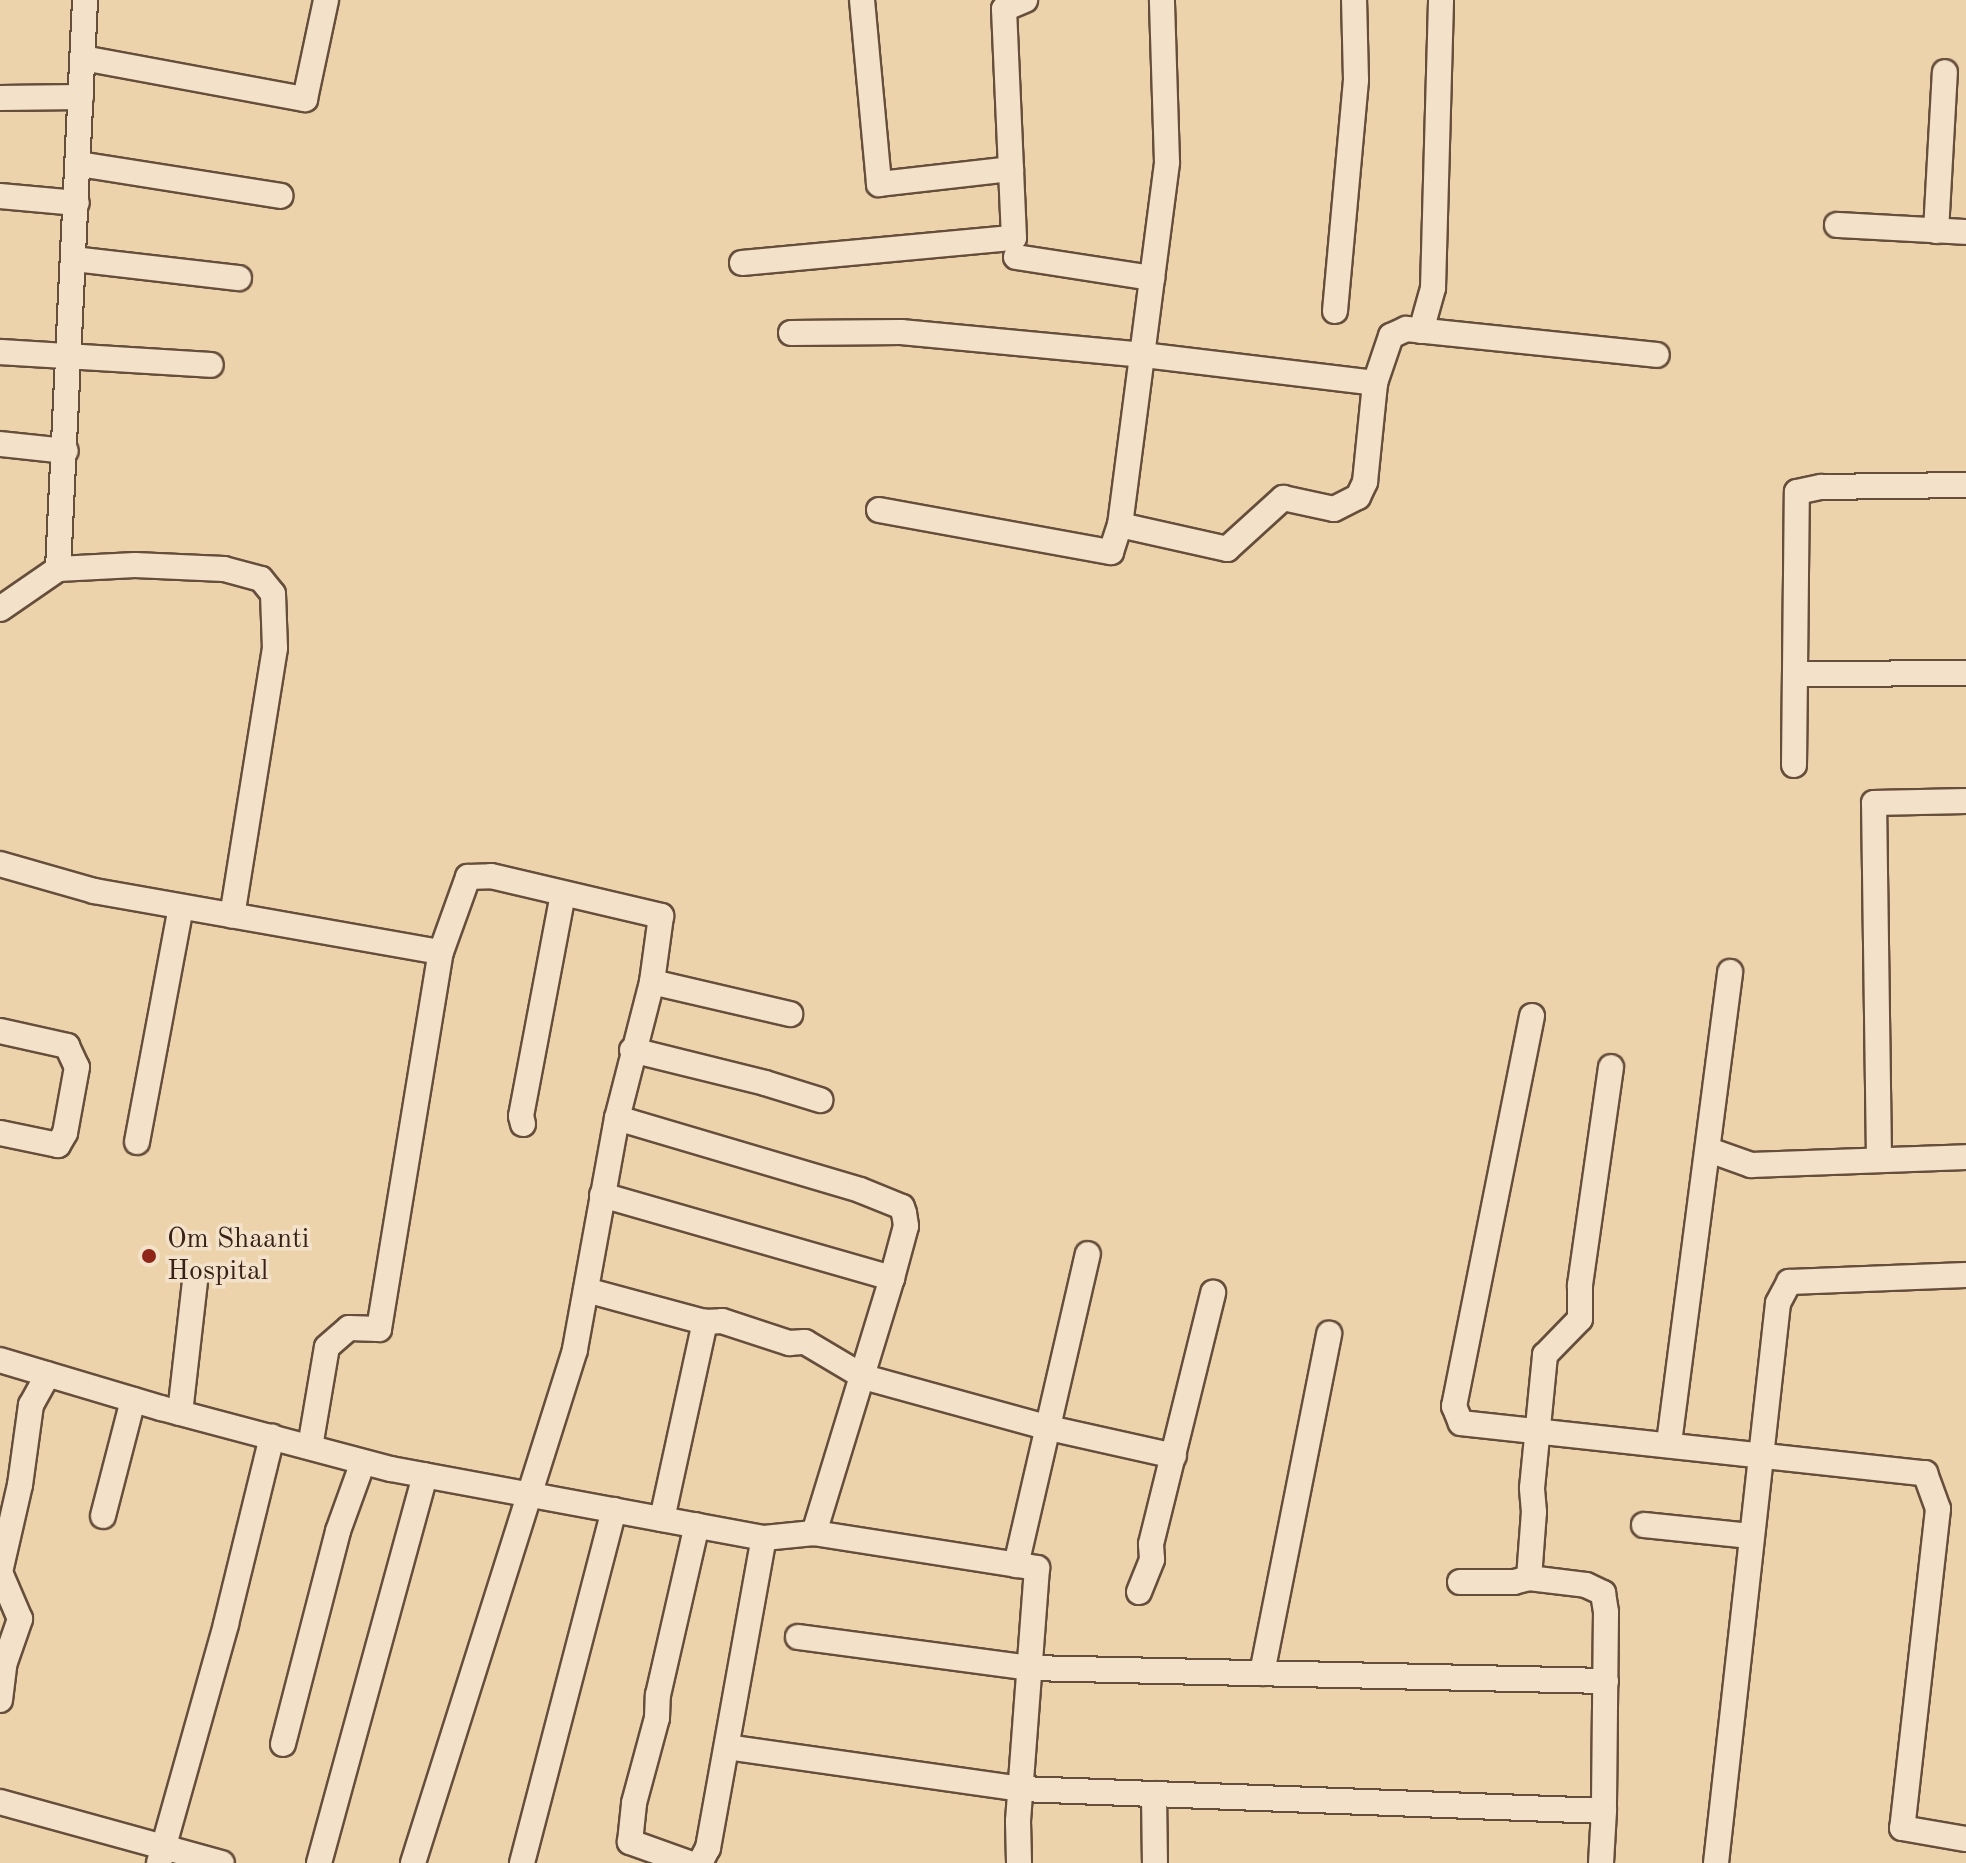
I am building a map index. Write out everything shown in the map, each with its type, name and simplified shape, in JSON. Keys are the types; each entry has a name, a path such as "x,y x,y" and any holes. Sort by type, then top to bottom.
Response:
{"street":[{"path":"58,569 85,0"},
{"path":"83,58 305,99 326,0"},
{"path":"862,0 879,184 1011,169"},
{"path":"879,510 1111,552 1120,525 1167,162 1162,0"},
{"path":"1335,311 1356,80 1354,0"},
{"path":"1421,331 1433,288 1441,0"},
{"path":"742,263 1014,238 1011,3"},
{"path":"1936,231 1945,72"},
{"path":"0,98 81,97"},
{"path":"79,164 280,196"},
{"path":"0,196 77,203"},
{"path":"1837,225 1966,232"},
{"path":"1016,257 1152,278"},
{"path":"74,259 239,278"},
{"path":"1120,525 1227,549 1283,498 1334,509 1358,497 1365,482 1375,383 1391,336 1406,329 1657,355"},
{"path":"791,333 901,332 1144,355 1375,383"},
{"path":"0,352 211,365"},
{"path":"0,444 66,451"},
{"path":"1794,765 1797,492 1821,487 1966,485"},
{"path":"0,609 58,569 135,565 224,569 261,579 273,594 275,648 232,916"},
{"path":"1796,674 1966,673"},
{"path":"1879,1158 1874,803 1966,801"},
{"path":"0,864 94,891 441,952"},
{"path":"310,1447 327,1347 349,1328 379,1329 441,952 468,877 491,876 661,916 652,982 632,1050 617,1118 575,1350 413,1863"},
{"path":"523,1124 521,1116 563,894"},
{"path":"137,1142 181,907"},
{"path":"1669,1443 1730,972"},
{"path":"652,982 790,1014"},
{"path":"1532,1016 1454,1406 1461,1423 1925,1473 1938,1509 1902,1828 1966,1839"},
{"path":"0,1031 67,1046 77,1067 65,1133 58,1145 0,1133"},
{"path":"632,1050 820,1100"},
{"path":"1529,1578 1534,1512 1532,1488 1545,1355 1580,1319 1580,1285 1611,1067"},
{"path":"617,1118 860,1190 902,1207 906,1226 892,1278 814,1533"},
{"path":"1709,1150 1751,1165 1966,1157"},
{"path":"602,1195 892,1278"},
{"path":"1016,1565 1088,1254"},
{"path":"1716,1863 1778,1303 1789,1282 1966,1275"},
{"path":"180,1413 195,1281"},
{"path":"586,1290 705,1322 722,1321 789,1343 805,1342 864,1377 1049,1428 1174,1456"},
{"path":"1139,1592 1152,1559 1151,1544 1213,1293"},
{"path":"662,1519 705,1322"},
{"path":"1262,1673 1329,1334"},
{"path":"0,1360 180,1413 363,1462 425,1475 764,1538 814,1533 1037,1568 1021,1789 1019,1863"},
{"path":"0,1700 2,1665 20,1619 0,1572 10,1482 31,1405 48,1374"},
{"path":"103,1516 133,1400"},
{"path":"162,1855 226,1624 272,1437"},
{"path":"283,1744 338,1531 363,1462"},
{"path":"319,1863 425,1475"},
{"path":"522,1863 614,1510"},
{"path":"689,1863 630,1842 634,1803 657,1718 658,1695 697,1525"},
{"path":"1644,1525 1750,1536"},
{"path":"700,1863 708,1848 764,1538"},
{"path":"1460,1582 1514,1582 1529,1578 1586,1585 1603,1593 1606,1681 1601,1863"},
{"path":"798,1637 1029,1668 1606,1681"},
{"path":"727,1747 1021,1789 1604,1811"},
{"path":"1154,1794 1155,1863"},
{"path":"0,1802 162,1855 222,1863"}],"place":[{"name":"Om Shaanti Hospital","path":"149,1256"}]}
